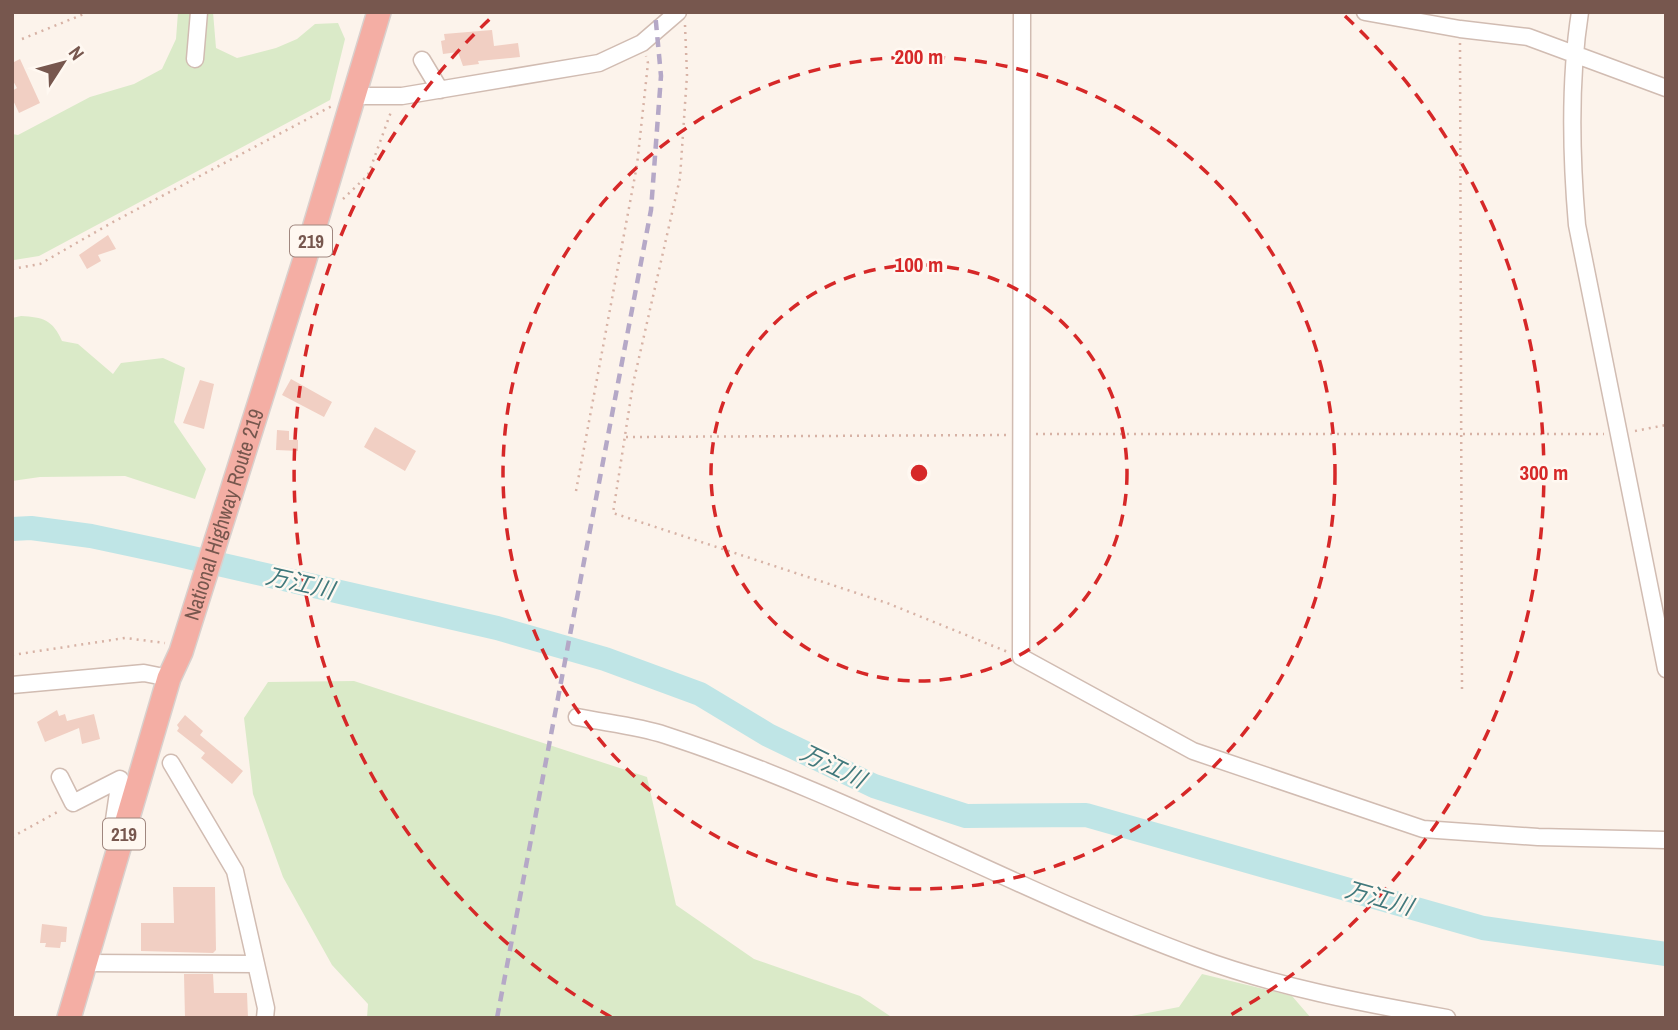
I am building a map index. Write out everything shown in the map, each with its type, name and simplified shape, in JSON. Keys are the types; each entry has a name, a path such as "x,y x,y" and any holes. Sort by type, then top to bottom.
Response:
{"highway":[{"name":"National Highway Route 219","path":"69,1018 169,678 181,652 304,262 379,12"}],"street":[{"path":"195,60 200,12"},
{"path":"1021,12 1021,657 1193,751 1423,829 1538,837 1666,840"},
{"path":"1365,12 1460,29 1528,37 1574,51 1666,88"},
{"path":"1580,12 1574,51 1572,168 1577,225 1666,669"},
{"path":"354,96 396,96 598,63 642,43 677,15"},
{"path":"422,60 440,90"},
{"path":"12,685 144,673 169,678"},
{"path":"577,717 663,734 842,803 1026,887 1195,957 1279,984 1447,1018"},
{"path":"171,763 176,767 235,871 265,1018"},
{"path":"60,777 73,803 120,779 114,820 127,825"},
{"path":"86,963 256,964"}],"path":[{"path":"22,39 89,12"},
{"path":"677,15 687,75 680,178 633,384 613,513 887,603 1021,657"},
{"path":"1460,29 1462,692"},
{"path":"576,491 636,165 648,62 642,43"},
{"path":"12,269 40,264 113,222 354,96"},
{"path":"341,202 368,175 396,96"},
{"path":"626,437 1621,434 1666,425"},
{"path":"12,655 125,638 170,644 181,652"},
{"path":"12,837 73,803"}],"green space":[{"path":"178,12 213,12 216,48 237,58 276,48 297,39 315,24 338,23 345,39 330,100 39,256 14,260 12,264 12,134 18,135 90,97 134,84 162,69 176,39"},
{"path":"35,317 51,324 62,341 78,344 113,374 121,363 163,358 185,368 174,422 206,469 195,499 125,476 40,477 12,481 12,318"},
{"path":"354,681 647,777 676,905 754,959 860,996 893,1018 367,1018 368,1004 332,965 283,877 253,794 244,718 268,682"},
{"path":"1202,974 1292,996 1311,1018 1121,1018 1179,1007"}],"building":[{"path":"492,30 494,46 518,43 520,57 478,61 479,64 463,66 458,52 443,54 441,41 445,40 444,34"},
{"path":"20,59 40,103 19,113 12,98 12,91 17,88 12,79 12,63"},
{"path":"108,235 116,249 98,255 101,261 87,269 79,255"},
{"path":"291,379 332,402 324,417 282,395"},
{"path":"200,380 214,384 204,429 183,423"},
{"path":"375,427 416,451 405,471 364,447"},
{"path":"277,430 289,431 289,440 298,440 298,451 276,450"},
{"path":"57,710 59,716 65,714 67,721 94,714 100,739 82,744 79,728 45,742 37,722"},
{"path":"185,715 203,731 200,735 243,771 232,784 201,758 205,753 177,731 177,725"},
{"path":"173,887 215,887 216,950 213,953 141,951 141,923 174,923"},
{"path":"42,924 67,927 66,942 61,942 60,948 45,947 46,943 40,943"},
{"path":"184,974 213,974 214,993 247,993 248,1018 185,1018"}],"waterway":[{"name":"万江川","path":"12,529 31,528 91,536 166,552 497,628 605,659 700,694 768,735 874,786 966,816 1086,815 1483,928 1666,954"}],"railway":[{"path":"497,1018 651,210 661,76 655,12"}]}
